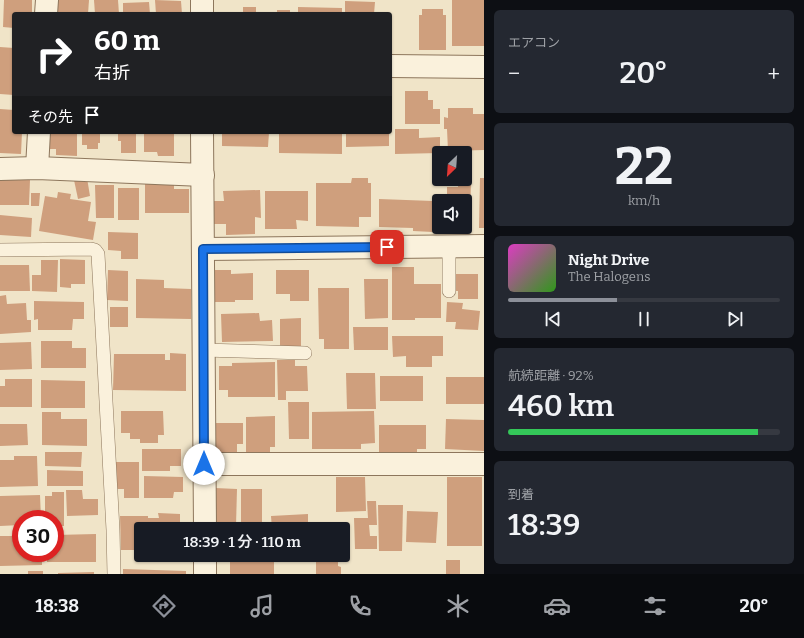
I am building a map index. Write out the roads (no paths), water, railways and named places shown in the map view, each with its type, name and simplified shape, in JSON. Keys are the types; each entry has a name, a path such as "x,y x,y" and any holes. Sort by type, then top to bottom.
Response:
{"street":[{"path":"46,12 47,0"},
{"path":"202,0 202,12"},
{"path":"392,66 484,66"},
{"path":"37,168 39,134"},
{"path":"202,134 205,522"},
{"path":"0,168 203,174"},
{"path":"203,249 484,246"},
{"path":"204,464 484,464"},
{"path":"205,562 205,574"}],"lane":[{"path":"449,246 449,291"},
{"path":"0,250 91,249 96,250 98,254 114,574"},
{"path":"204,350 305,353"}]}
